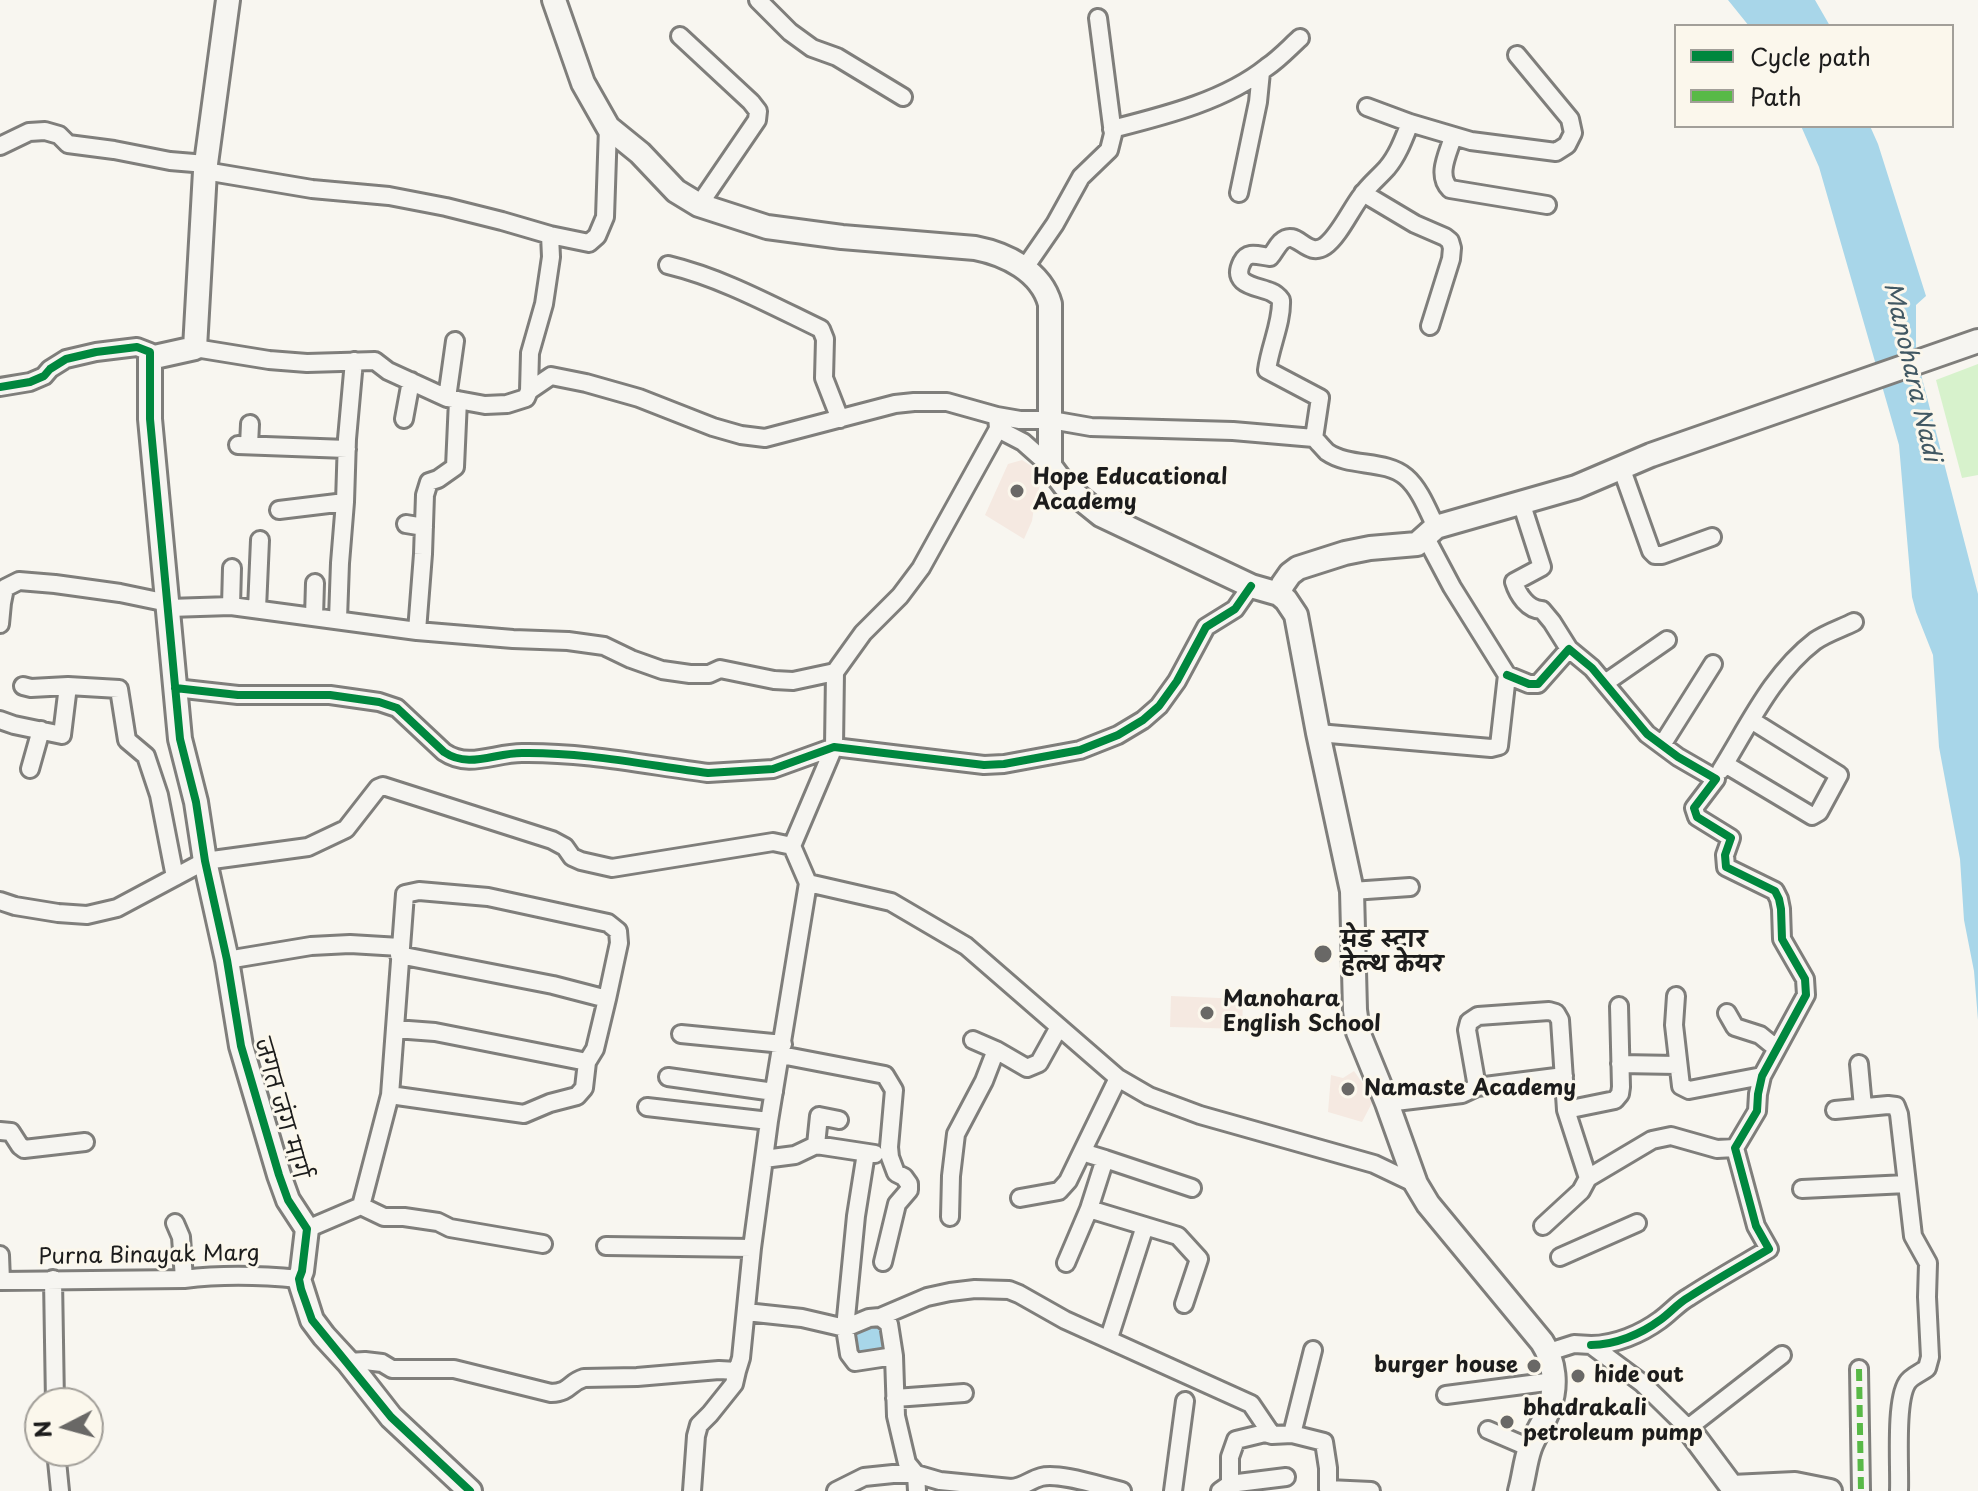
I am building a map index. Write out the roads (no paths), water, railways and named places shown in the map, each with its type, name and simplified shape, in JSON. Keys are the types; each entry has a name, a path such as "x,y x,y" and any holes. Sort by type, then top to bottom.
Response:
{"street":[{"path":"195,348 205,167 228,0"},
{"path":"554,0 583,83 608,127 640,153 676,191 699,205 767,227 992,251 1016,262 1038,281 1050,304 1050,466"},
{"path":"758,0 790,32 812,48 837,57 903,97"},
{"path":"1024,269 1055,224 1081,177 1109,150 1113,134 1098,18"},
{"path":"680,36 758,111 757,120 699,205"},
{"path":"1112,129 1167,115 1229,90 1261,72 1300,38"},
{"path":"1367,107 1453,137 1556,152 1567,145 1573,133 1570,119 1517,55"},
{"path":"1239,193 1258,102 1261,72"},
{"path":"1314,438 1320,398 1267,370 1281,313 1281,300 1274,293 1245,284 1241,279 1242,260 1248,254 1270,257 1282,241 1289,238 1297,239 1309,249 1324,247 1363,193 1389,166 1410,123"},
{"path":"0,146 29,132 45,131 59,135 68,144 114,150 312,189 389,196 589,243 597,236 605,217 608,127"},
{"path":"1453,137 1442,175 1450,189 1547,205"},
{"path":"1363,193 1450,241 1451,259 1430,326"},
{"path":"0,387 30,382 44,376 66,359 96,352 137,347 150,352 150,358 195,348 294,362 375,361 388,371 453,399 485,405 507,404 526,398 529,391 530,353 544,304 551,257 550,235"},
{"path":"668,265 739,289 821,329 825,339 824,378 840,419"},
{"path":"417,631 425,495 429,482 455,467 455,341"},
{"path":"1279,594 1290,574 1298,568 1345,553 1417,544 1431,532 1576,487 1651,455 1978,341"},
{"name":"जगत जंग मार्ग","path":"150,358 150,419 180,739 196,802 241,1046 288,1200 307,1229"},
{"path":"338,619 354,361"},
{"path":"529,391 551,376 639,398 713,427 765,438 895,404 947,402 998,423 1050,466 1065,486 1101,515 1251,586 1279,594 1286,600 1296,615 1352,891 1358,1032 1416,1184 1428,1204 1549,1352 1554,1381 1550,1408 1530,1448 1520,1491"},
{"path":"400,407 411,381"},
{"path":"998,423 1051,420 1091,427 1233,431 1314,438 1338,457 1395,470 1408,479 1421,498 1452,587 1507,675 1529,684 1538,684 1569,649"},
{"path":"692,1491 699,1425 734,1384 741,1358 769,1121 808,883 792,846 834,747 835,672 863,633 900,596 921,568 998,423"},
{"path":"250,424 244,445 347,449"},
{"path":"1621,467 1655,555 1712,537"},
{"path":"279,510 345,502"},
{"path":"1521,502 1542,567 1514,582 1515,587 1527,605 1542,610 1569,649 1592,668 1647,734 1678,757 1721,771 1812,816 1819,812 1839,775 1751,720"},
{"path":"406,524 424,527"},
{"path":"257,609 260,540"},
{"path":"231,606 232,568"},
{"path":"0,624 5,588 19,581 120,593 168,606 231,606 417,631 568,641 604,646 662,670 690,674 709,674 720,669 793,681 835,672"},
{"path":"314,617 315,583"},
{"path":"175,688 238,695 330,695 379,702 397,708 444,752 461,760 552,752 708,773 733,773 773,769 834,747 984,765 1004,764 1080,750 1118,735 1143,720 1159,706 1177,681 1206,627 1235,609 1251,586"},
{"path":"1549,1352 1566,1346 1604,1345 1643,1330 1660,1321 1703,1287 1769,1249 1756,1226 1735,1148 1757,1111 1762,1076 1806,995 1805,979 1782,939 1781,909 1775,891 1726,867 1725,855 1731,838 1697,817 1694,808 1721,771 1765,696 1791,663 1817,639 1854,622"},
{"path":"1605,683 1667,640"},
{"path":"1662,745 1713,664"},
{"path":"1318,733 1491,748 1499,746 1507,675"},
{"path":"23,686 119,689 127,740 146,756 159,795 175,877"},
{"path":"0,720 62,735 68,686"},
{"path":"30,769 41,730"},
{"path":"0,901 58,913 87,915 117,908 205,861 308,847 346,829 378,788 383,786 552,840 565,847 572,857 612,868 773,842 792,846"},
{"path":"808,883 891,902 966,946 1118,1078 1149,1096 1173,1107 1374,1164 1416,1184"},
{"path":"1352,891 1410,887"},
{"path":"361,1206 390,1095 405,894 419,891 488,897 608,923 618,931 619,943 595,1049 587,1062 584,1088 577,1096 524,1114 390,1095"},
{"path":"227,960 311,946 350,944 400,951 607,999"},
{"path":"1676,996 1674,1025 1681,1086 1689,1090 1762,1076"},
{"path":"1566,1110 1615,1100 1620,1094 1619,1006"},
{"path":"1477,1087 1467,1030 1469,1022 1478,1016 1556,1013 1560,1020 1566,1110 1588,1178"},
{"path":"1727,1013 1735,1027 1760,1035 1776,1048"},
{"path":"973,1040 1027,1068 1039,1063 1059,1027"},
{"path":"395,1029 449,1035 587,1062"},
{"path":"681,1034 782,1050 885,1075 894,1090 890,1157 896,1173 909,1184 909,1190 897,1204 883,1262"},
{"path":"950,1217 956,1134 979,1093 996,1050"},
{"path":"1620,1064 1677,1065"},
{"path":"1859,1064 1863,1107"},
{"path":"1387,1103 1462,1094 1477,1087 1564,1076"},
{"path":"668,1077 774,1092"},
{"path":"1020,1198 1059,1191 1068,1181 1118,1078"},
{"path":"1835,1110 1896,1106 1913,1236 1928,1263 1930,1357 1927,1368 1905,1384 1900,1410 1899,1491"},
{"path":"647,1107 769,1121"},
{"path":"816,1145 819,1116 839,1120"},
{"path":"0,1131 11,1132 24,1149 85,1142"},
{"path":"1543,1226 1581,1191 1588,1178 1652,1140 1671,1136 1717,1149 1735,1148"},
{"path":"764,1159 795,1155 816,1145 890,1157"},
{"path":"1082,1152 1192,1188"},
{"path":"866,1153 856,1216 845,1328 849,1354 855,1362 894,1356"},
{"path":"1066,1263 1089,1209 1105,1159"},
{"path":"1802,1189 1907,1184"},
{"path":"470,1491 391,1417 312,1320 299,1279 307,1229 361,1206 384,1217 438,1222 450,1228 543,1244"},
{"path":"1089,1209 1178,1236 1199,1259 1184,1304"},
{"path":"175,1223 181,1237 184,1279"},
{"path":"1560,1257 1637,1223"},
{"path":"1109,1338 1145,1226"},
{"path":"606,1246 752,1248"},
{"path":"0,1255 0,1281"},
{"name":"Purna Binayak Marg","path":"0,1281 184,1279 254,1274 299,1279"},
{"path":"53,1279 55,1387"},
{"path":"746,1312 802,1318 845,1328 927,1297 975,1289 1009,1290 1065,1320 1251,1404 1272,1435"},
{"path":"880,1317 889,1324 894,1356 896,1416 907,1463 916,1482"},
{"path":"1591,1345 1642,1383 1688,1428 1724,1489 1795,1484 1830,1491"},
{"path":"1292,1434 1313,1350"},
{"path":"1688,1428 1782,1355"},
{"path":"348,1362 382,1363 392,1369 454,1369 551,1393 569,1389 576,1380 584,1378 737,1371"},
{"path":"1859,1369 1861,1491"},
{"path":"1446,1395 1554,1381"},
{"path":"895,1398 964,1393"},
{"path":"1173,1491 1185,1401"},
{"path":"1488,1430 1530,1448"},
{"path":"1286,1477 1225,1487 1236,1440 1265,1433 1292,1434 1324,1442 1328,1489 1371,1491"},
{"path":"58,1467 60,1491"},
{"path":"836,1491 893,1474 916,1482 940,1481 1011,1488 1050,1476 1122,1491"}],"water":[{"path":"1728,0 1815,0 1829,24 1747,24"},
{"name":"Manohara Nadi","path":"1802,128 1871,128 1926,296 1916,305 1916,355 1978,594 1978,1020 1974,971 1964,920 1960,859 1939,747 1933,655 1912,597 1899,445 1819,167"},
{"path":"882,1324 886,1353 858,1359 850,1333 861,1325"}],"place":[{"name":"Hope Educational Academy","path":"1017,491"},
{"name":"मेड स्टार हेल्थ केयर","path":"1323,954"},
{"name":"Manohara English School","path":"1207,1013"},
{"name":"Namaste Academy","path":"1348,1089"},
{"name":"burger house","path":"1534,1366"},
{"name":"hide out","path":"1578,1376"},
{"name":"bhadrakali petroleum pump","path":"1507,1422"}]}
